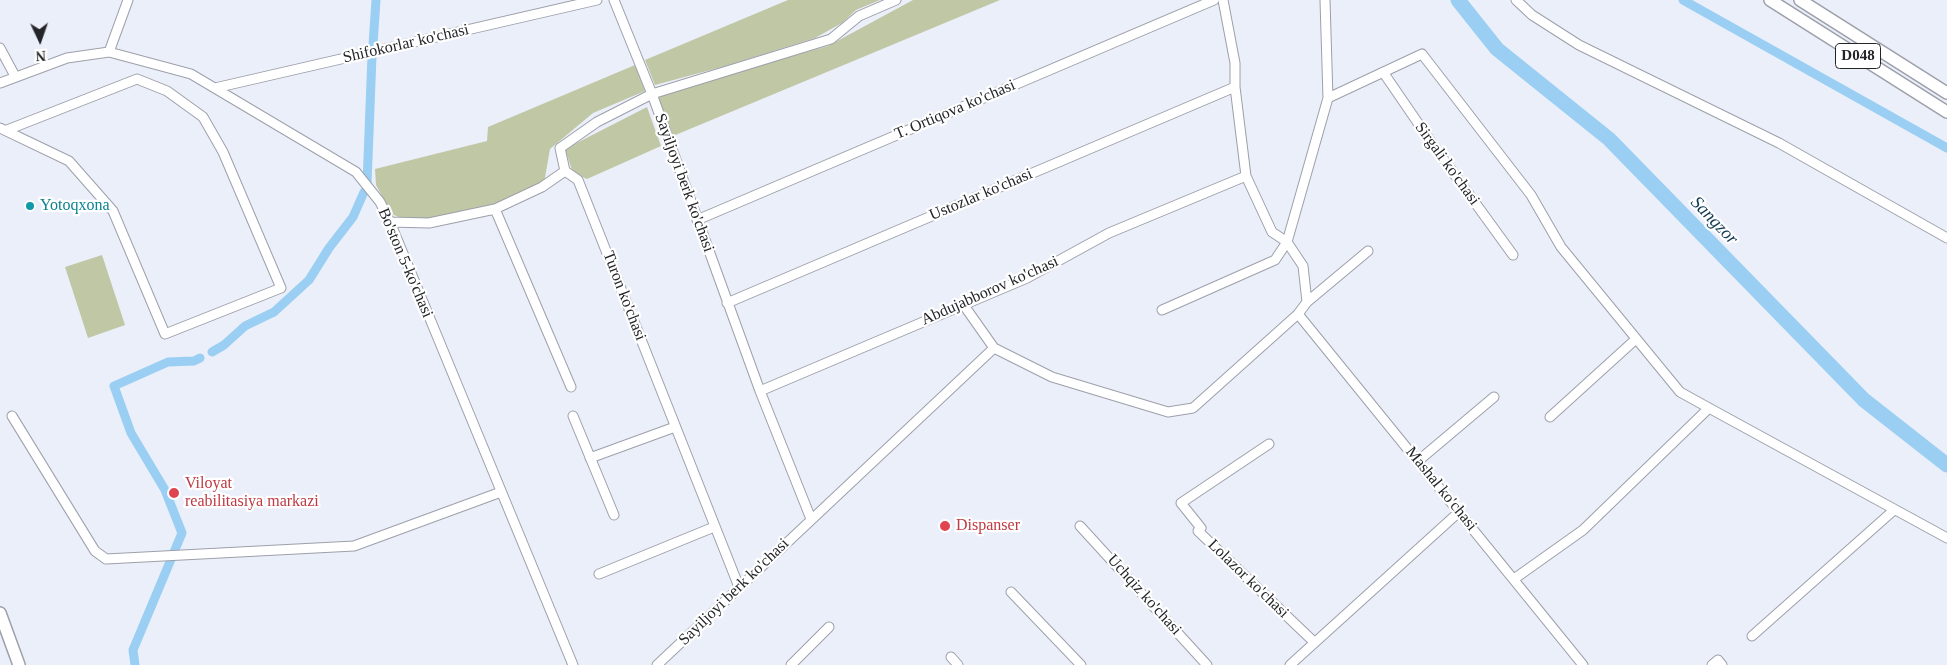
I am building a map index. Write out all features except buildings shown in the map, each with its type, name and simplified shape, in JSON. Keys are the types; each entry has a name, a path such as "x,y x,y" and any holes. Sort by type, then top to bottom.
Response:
{"main road":[{"name":"D048","path":"1770,0 1947,112"},
{"name":"D048","path":"1800,0 1947,93"},
{"path":"0,613 19,665"}],"street":[{"path":"109,52 128,0"},
{"name":"Shifokorlar ko'chasi","path":"215,88 597,0"},
{"path":"390,222 429,223 495,208 542,187 566,171 560,148 597,122 652,94 614,0"},
{"name":"Sayiljoyi berk ko'chasi","path":"810,519 696,220 652,94 831,39 859,16 896,0"},
{"name":"T. Ortiqova ko'chasi","path":"696,220 1214,0"},
{"path":"1223,0 1234,63 1235,87 1246,176 1272,232 1287,242 1303,266 1306,302"},
{"path":"1162,310 1275,260 1287,242 1328,98 1325,0"},
{"path":"1516,0 1532,15 1579,45 1779,143 1947,238"},
{"path":"0,48 15,76"},
{"name":"Bo'ston 5-ko'chasi","path":"0,83 67,58 109,52 191,74 356,172 380,202 390,222 573,665"},
{"path":"1328,98 1422,54 1531,195 1561,247 1680,392 1947,538"},
{"name":"Sirgali ko'chasi","path":"1383,72 1430,142 1513,255"},
{"path":"137,79 168,91 203,117 223,152 281,288 165,334 113,211 69,161 4,129 137,79"},
{"name":"Ustozlar ko'chasi","path":"727,302 1235,87"},
{"name":"Turon ko'chasi","path":"566,171 578,180 739,587"},
{"name":"Abdujabborov ko'chasi","path":"760,391 1027,278 1109,233 1246,176"},
{"path":"495,208 572,387"},
{"path":"963,304 994,348 1052,377 1168,412 1194,408 1298,314 1306,302 1368,251"},
{"name":"Mashal ko'chasi","path":"1298,314 1583,665"},
{"path":"1550,418 1636,339"},
{"name":"Sayiljoyi berk ko'chasi","path":"657,665 810,519 994,348"},
{"path":"1418,461 1494,397"},
{"path":"1514,579 1583,530 1709,408"},
{"path":"12,416 95,550 106,559 354,546 501,492"},
{"path":"573,416 614,515"},
{"path":"590,458 675,427"},
{"name":"Lolazor ko'chasi","path":"1270,444 1181,503 1202,528 1198,531 1314,642"},
{"path":"1752,636 1894,510"},
{"path":"1290,665 1459,512"},
{"name":"Uchqiz ko'chasi","path":"1080,526 1207,665"},
{"path":"600,574 714,527"},
{"path":"1012,592 1081,665"},
{"path":"790,665 829,627"},
{"path":"951,657 958,665"},
{"path":"1712,665 1718,660 1722,665"}],"green space":[{"path":"788,0 880,0 856,10 842,23 815,38 729,65 655,85 645,60"},
{"path":"913,0 1000,0 673,136 658,97 828,46"},
{"path":"635,65 645,91 593,113 550,149 544,183 494,204 426,219 403,219 392,214 376,185 375,169 487,141 488,127"},
{"path":"647,107 661,146 587,179 573,173 565,149"},
{"path":"102,255 125,325 88,338 65,267"}],"waterway":[{"path":"373,45 376,0"},
{"name":"Sangzor","path":"1458,0 1497,49 1609,139 1864,400 1947,465"},
{"path":"1683,0 1947,148"},
{"path":"367,184 372,56"},
{"path":"212,352 224,345 245,326 274,312 309,280 329,248 353,217 364,192"},
{"path":"135,665 133,650 182,533 165,490 131,433 114,386 168,362 194,361 200,358"}],"place":[{"name":"Yotoqxona","path":"30,206"},
{"name":"Viloyat reabilitasiya markazi","path":"174,493"},
{"name":"Dispanser","path":"945,526"}]}
